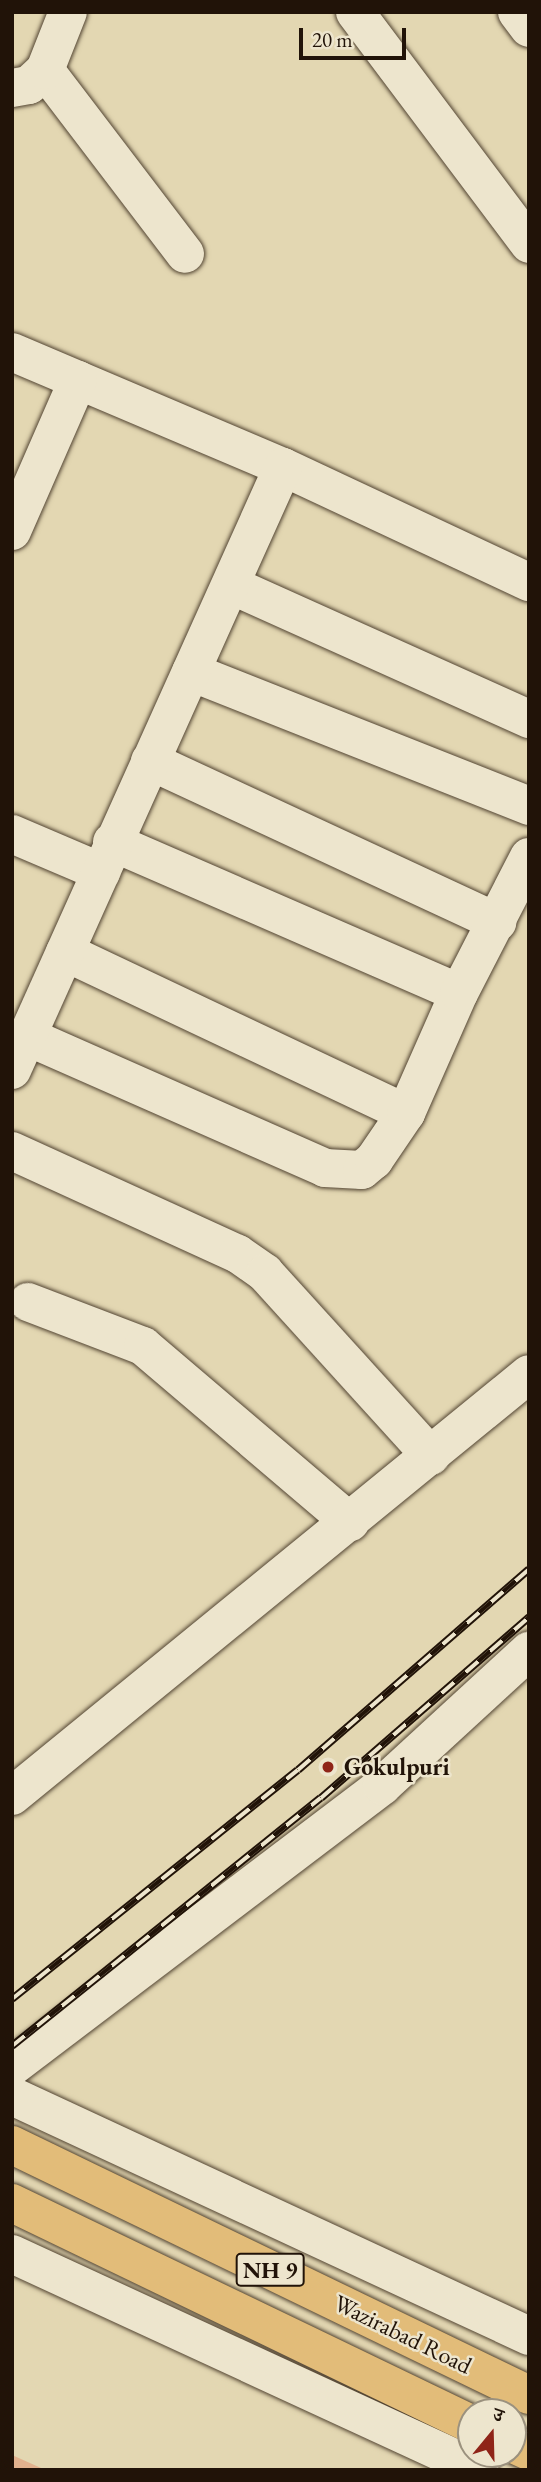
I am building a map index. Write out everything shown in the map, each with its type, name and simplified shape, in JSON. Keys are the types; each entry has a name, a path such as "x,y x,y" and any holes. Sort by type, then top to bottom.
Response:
{"highway":[{"name":"Wazirabad Road","path":"12,2145 529,2395"},
{"name":"Wazirabad Road","path":"12,2203 457,2417"}],"street":[{"path":"68,12 28,79 185,254"},
{"path":"355,12 529,244"},
{"path":"517,12 529,28"},
{"path":"12,352 283,467 529,582"},
{"path":"12,531 78,380"},
{"path":"283,467 233,586 106,857 19,1053 340,1172 362,1170 374,1160 405,1113 459,993 529,857"},
{"path":"233,586 529,719"},
{"path":"191,672 529,806"},
{"path":"150,761 497,922"},
{"path":"12,834 106,857 459,993"},
{"path":"65,952 405,1113"},
{"path":"12,1151 238,1254 265,1273 431,1456"},
{"path":"29,1302 143,1346 350,1522"},
{"path":"12,1796 529,1374"},
{"path":"12,2067 382,1786 529,1651"},
{"path":"12,2096 529,2336"},
{"path":"12,2254 480,2470"}],"building":[{"path":"12,2455 41,2468 41,2470 12,2470"}],"railway":[{"path":"12,1999 298,1770 529,1569"},
{"path":"12,2046 321,1798 529,1617"}],"place":[{"name":"Gokulpuri","path":"328,1767"}]}
